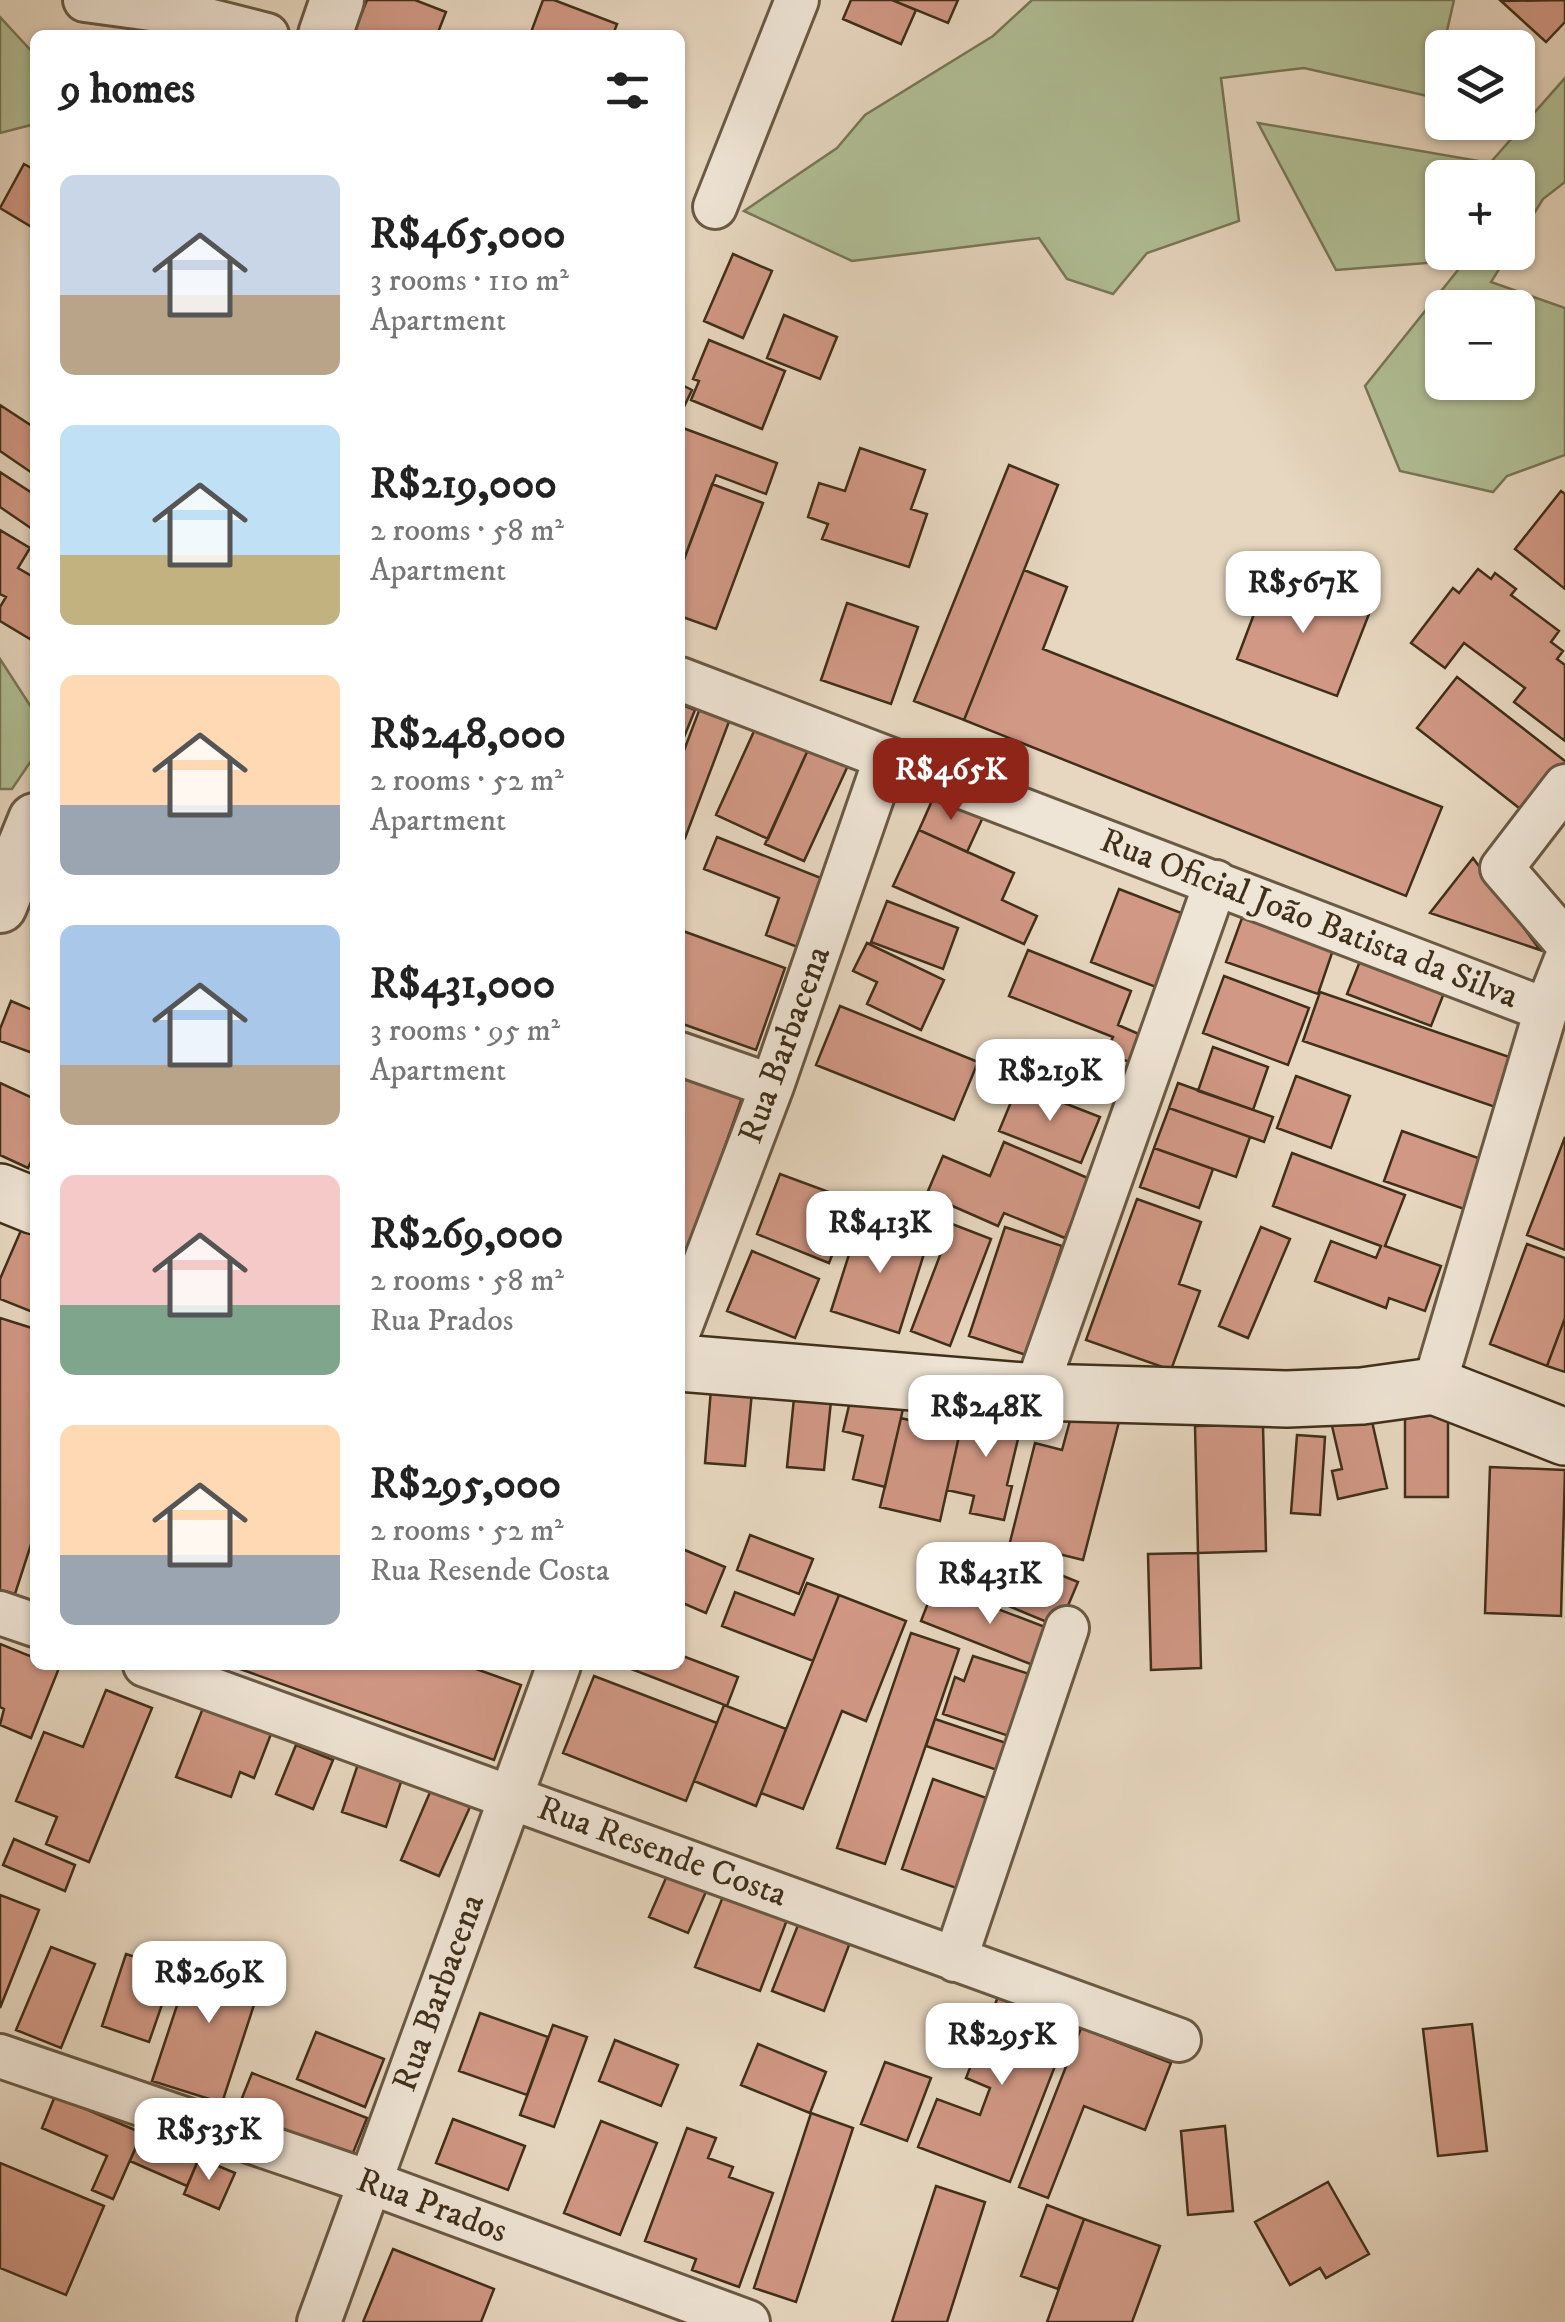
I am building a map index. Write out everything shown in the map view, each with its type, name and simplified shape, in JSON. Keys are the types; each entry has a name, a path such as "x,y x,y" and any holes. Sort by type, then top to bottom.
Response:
{"main road":[{"path":"0,1192 30,1204"},
{"path":"685,1363 1035,1392 1287,1399 1362,1396 1434,1386 1565,1437"}],"street":[{"path":"85,0 180,13 247,30"},
{"path":"327,30 337,0"},
{"path":"715,207 797,0"},
{"name":"Rua Oficial João Batista da Silva","path":"685,681 1546,1010"},
{"name":"Rua Barbacena","path":"685,1315 772,1086 885,760"},
{"path":"1565,786 1502,868 1565,942"},
{"path":"0,906 30,836"},
{"path":"1035,1392 1216,882"},
{"path":"1434,1386 1546,1010 1565,962"},
{"path":"685,1056 772,1086"},
{"path":"0,1613 30,1624"},
{"path":"956,1960 1067,1628"},
{"name":"Rua Resende Costa","path":"159,1670 1178,2040"},
{"name":"Rua Barbacena","path":"319,2322 558,1670"},
{"name":"Rua Prados","path":"0,2056 369,2182 748,2322"}],"green space":[{"path":"1032,0 1454,0 1447,30 1425,30 1425,95 1304,68 1221,78 1239,221 1147,253 1113,294 1067,279 1039,238 852,261 744,211 837,148 865,115 993,36"},
{"path":"0,17 30,50 30,125 0,133"},
{"path":"1565,78 1565,182 1543,199 1535,212 1535,160 1493,160 1510,140 1535,140 1535,112"},
{"path":"1258,123 1473,160 1425,160 1425,263 1336,270"},
{"path":"1458,270 1498,270 1491,282 1514,290 1442,290"},
{"path":"1535,297 1565,308 1565,455 1507,476 1493,492 1400,471 1365,386 1425,311 1425,400 1535,400"},
{"path":"0,659 30,705 30,762 12,789 0,789"}],"building":[{"path":"367,0 415,0 446,12 439,30 355,30"},
{"path":"543,0 554,0 617,24 615,30 532,30"},
{"path":"851,0 892,0 916,10 901,44 843,19"},
{"path":"892,0 958,0 948,23"},
{"path":"1565,0 1565,22 1546,42 1501,1"},
{"path":"24,164 30,167 30,226 0,208"},
{"path":"733,254 772,271 743,338 704,321"},
{"path":"784,315 837,337 820,379 767,358"},
{"path":"709,340 785,371 762,429 691,400 699,381 693,379"},
{"path":"685,386 692,390 685,405"},
{"path":"0,405 30,425 30,472 0,451"},
{"path":"685,429 777,463 766,494 716,475 685,557"},
{"path":"860,448 925,470 911,509 927,514 909,567 822,539 828,524 808,517 819,483 845,491"},
{"path":"1009,465 1058,485 964,720 914,701"},
{"path":"0,472 30,492 30,528 0,507"},
{"path":"712,484 763,503 716,629 685,618 685,557"},
{"path":"1561,491 1565,494 1565,589 1515,549"},
{"path":"0,530 30,548 18,568 30,575 30,639 0,621 0,607 6,597 0,594"},
{"path":"1478,569 1491,579 1495,573 1516,589 1511,595 1559,631 1551,642 1563,651 1557,659 1565,665 1565,741 1514,702 1525,688 1464,643 1445,668 1411,643 1453,588 1459,593"},
{"path":"1024,570 1067,587 1043,649 1442,807 1406,896 964,720"},
{"path":"1268,577 1369,614 1337,696 1237,659"},
{"path":"847,603 918,627 891,704 821,680"},
{"path":"1457,677 1565,761 1565,769 1528,815 1417,728"},
{"path":"685,706 695,710 685,735"},
{"path":"700,708 730,719 685,838 685,748"},
{"path":"760,718 812,741 768,839 716,815"},
{"path":"812,741 851,759 804,861 765,844"},
{"path":"935,794 984,815 967,852 919,830"},
{"path":"919,830 1014,873 1002,900 1037,916 1024,944 893,886"},
{"path":"717,837 826,880 800,948 766,935 779,898 704,869"},
{"path":"1473,858 1540,950 1430,913"},
{"path":"1119,889 1189,916 1161,989 1091,962"},
{"path":"887,901 958,928 943,969 871,942"},
{"path":"1242,918 1333,950 1318,994 1226,962"},
{"path":"685,932 785,968 756,1050 685,1025"},
{"path":"867,943 944,980 921,1030 867,1004 877,982 853,971"},
{"path":"1028,950 1131,991 1118,1025 1148,1038 1137,1065 1106,1053 1113,1037 1009,996"},
{"path":"1362,956 1446,988 1431,1026 1347,994"},
{"path":"1224,976 1309,1008 1288,1065 1203,1033"},
{"path":"1320,992 1518,1060 1501,1109 1303,1041"},
{"path":"11,1001 30,1009 30,1052 0,1041 0,1029"},
{"path":"840,1006 978,1062 954,1120 816,1065"},
{"path":"1213,1047 1268,1067 1253,1110 1198,1091"},
{"path":"685,1075 743,1095 685,1260"},
{"path":"1296,1076 1350,1096 1331,1148 1277,1128"},
{"path":"0,1083 30,1097 30,1164 28,1168 0,1155"},
{"path":"1178,1083 1273,1117 1264,1142 1169,1108"},
{"path":"1018,1085 1100,1117 1081,1163 999,1131"},
{"path":"1169,1108 1250,1137 1236,1177 1154,1148"},
{"path":"1402,1131 1481,1159 1464,1209 1384,1181"},
{"path":"1565,1137 1565,1250 1527,1235"},
{"path":"1004,1142 1090,1179 1065,1238 1004,1213 998,1226 948,1204 941,1221 919,1212 943,1156 990,1176"},
{"path":"1154,1148 1213,1169 1199,1208 1140,1187"},
{"path":"1292,1153 1405,1195 1385,1246 1441,1266 1425,1311 1389,1298 1386,1308 1315,1281 1331,1241 1376,1258 1381,1246 1273,1206"},
{"path":"780,1174 853,1201 829,1263 757,1234"},
{"path":"1137,1199 1201,1222 1179,1284 1200,1291 1171,1370 1086,1340"},
{"path":"860,1220 928,1241 899,1333 831,1311"},
{"path":"25,1221 30,1223 30,1311 0,1299 0,1279"},
{"path":"952,1224 991,1239 950,1346 911,1331"},
{"path":"1005,1227 1062,1246 1026,1355 969,1336"},
{"path":"1261,1227 1290,1239 1248,1338 1219,1326"},
{"path":"1527,1244 1565,1258 1565,1318 1547,1366 1490,1344"},
{"path":"752,1251 819,1279 795,1338 727,1311"},
{"path":"0,1318 30,1327 30,1548 15,1594 0,1590"},
{"path":"1565,1318 1565,1372 1547,1366"},
{"path":"711,1389 752,1392 745,1466 705,1463"},
{"path":"851,1397 903,1409 885,1487 853,1479 863,1436 843,1431"},
{"path":"935,1397 966,1405 940,1521 880,1507 901,1418 929,1425"},
{"path":"794,1398 831,1401 824,1470 787,1467"},
{"path":"966,1405 1023,1418 1007,1485 1012,1486 1004,1520 970,1513 974,1496 947,1490"},
{"path":"1074,1406 1120,1418 1083,1560 1010,1542 1035,1443 1062,1450"},
{"path":"1405,1412 1448,1413 1448,1497 1405,1497"},
{"path":"1371,1417 1387,1488 1338,1499 1332,1471 1342,1469 1332,1426"},
{"path":"1263,1425 1266,1551 1198,1553 1195,1426"},
{"path":"1297,1435 1325,1437 1320,1515 1291,1513"},
{"path":"1490,1467 1565,1470 1561,1616 1485,1613"},
{"path":"750,1535 813,1559 799,1594 737,1570"},
{"path":"685,1550 725,1567 706,1613 685,1604"},
{"path":"1198,1553 1201,1668 1151,1670 1148,1554"},
{"path":"1014,1556 1078,1582 1059,1627 980,1594 992,1564 1008,1570"},
{"path":"807,1583 839,1595 813,1661 722,1626 735,1592 794,1615"},
{"path":"935,1585 1058,1632 1043,1669 921,1621"},
{"path":"839,1595 906,1621 866,1721 842,1711 803,1809 761,1793"},
{"path":"911,1633 959,1649 885,1864 837,1848"},
{"path":"0,1644 30,1656 30,1670 58,1670 31,1738 0,1725 4,1709 0,1707"},
{"path":"973,1656 1042,1678 1021,1740 943,1714 955,1677 964,1681"},
{"path":"685,1657 738,1677 727,1706 634,1670 685,1670"},
{"path":"243,1670 479,1670 521,1685 494,1760"},
{"path":"594,1676 717,1723 686,1801 563,1753"},
{"path":"106,1690 152,1708 89,1862 46,1844 57,1817 16,1801 44,1732 83,1747"},
{"path":"724,1705 786,1729 756,1806 694,1781"},
{"path":"203,1708 271,1734 254,1778 240,1772 231,1797 176,1777"},
{"path":"935,1719 1018,1747 1009,1774 926,1746"},
{"path":"296,1745 333,1760 313,1809 276,1794"},
{"path":"358,1764 402,1779 386,1827 342,1812"},
{"path":"933,1779 992,1800 962,1890 902,1869"},
{"path":"431,1790 470,1807 439,1876 401,1860"},
{"path":"14,1839 75,1865 65,1891 3,1865"},
{"path":"669,1871 708,1887 688,1933 649,1917"},
{"path":"726,1889 790,1912 760,1991 695,1967"},
{"path":"0,1895 39,1910 0,2008"},
{"path":"800,1920 851,1940 824,2011 772,1991"},
{"path":"51,1947 95,1964 61,2048 16,2030"},
{"path":"196,1948 265,1971 222,2103 152,2081"},
{"path":"126,1954 174,1970 149,2042 102,2026"},
{"path":"1001,1989 1074,2017 1010,2182 918,2147 937,2099 980,2115 990,2088 966,2078"},
{"path":"480,2013 548,2037 527,2095 459,2071"},
{"path":"1472,2024 1487,2151 1438,2156 1423,2029"},
{"path":"553,2025 587,2037 554,2127 520,2115"},
{"path":"1081,2028 1171,2063 1145,2130 1084,2106 1048,2198 1019,2187"},
{"path":"316,2032 384,2059 365,2107 297,2079"},
{"path":"615,2040 678,2065 661,2106 599,2081"},
{"path":"758,2044 826,2072 810,2113 741,2085"},
{"path":"885,2062 931,2078 907,2141 861,2124"},
{"path":"252,2073 367,2118 351,2158 236,2113"},
{"path":"55,2096 142,2133 113,2199 92,2190 107,2156 42,2128"},
{"path":"811,2113 853,2128 796,2302 754,2288"},
{"path":"453,2119 525,2146 508,2190 436,2163"},
{"path":"601,2121 657,2143 620,2235 564,2213"},
{"path":"1225,2126 1233,2211 1188,2215 1181,2131"},
{"path":"687,2128 716,2138 708,2158 733,2167 729,2177 773,2193 739,2287 692,2270 696,2259 645,2241"},
{"path":"142,2133 199,2158 187,2186 130,2161"},
{"path":"199,2158 235,2173 219,2209 184,2194"},
{"path":"0,2163 104,2206 66,2295 0,2268"},
{"path":"1328,2182 1369,2254 1326,2278 1320,2268 1290,2285 1255,2222"},
{"path":"936,2186 985,2202 947,2322 892,2322"},
{"path":"1047,2205 1084,2219 1058,2289 1021,2276"},
{"path":"1084,2219 1160,2246 1132,2322 1047,2322"},
{"path":"393,2249 494,2289 481,2322 363,2322"}]}
